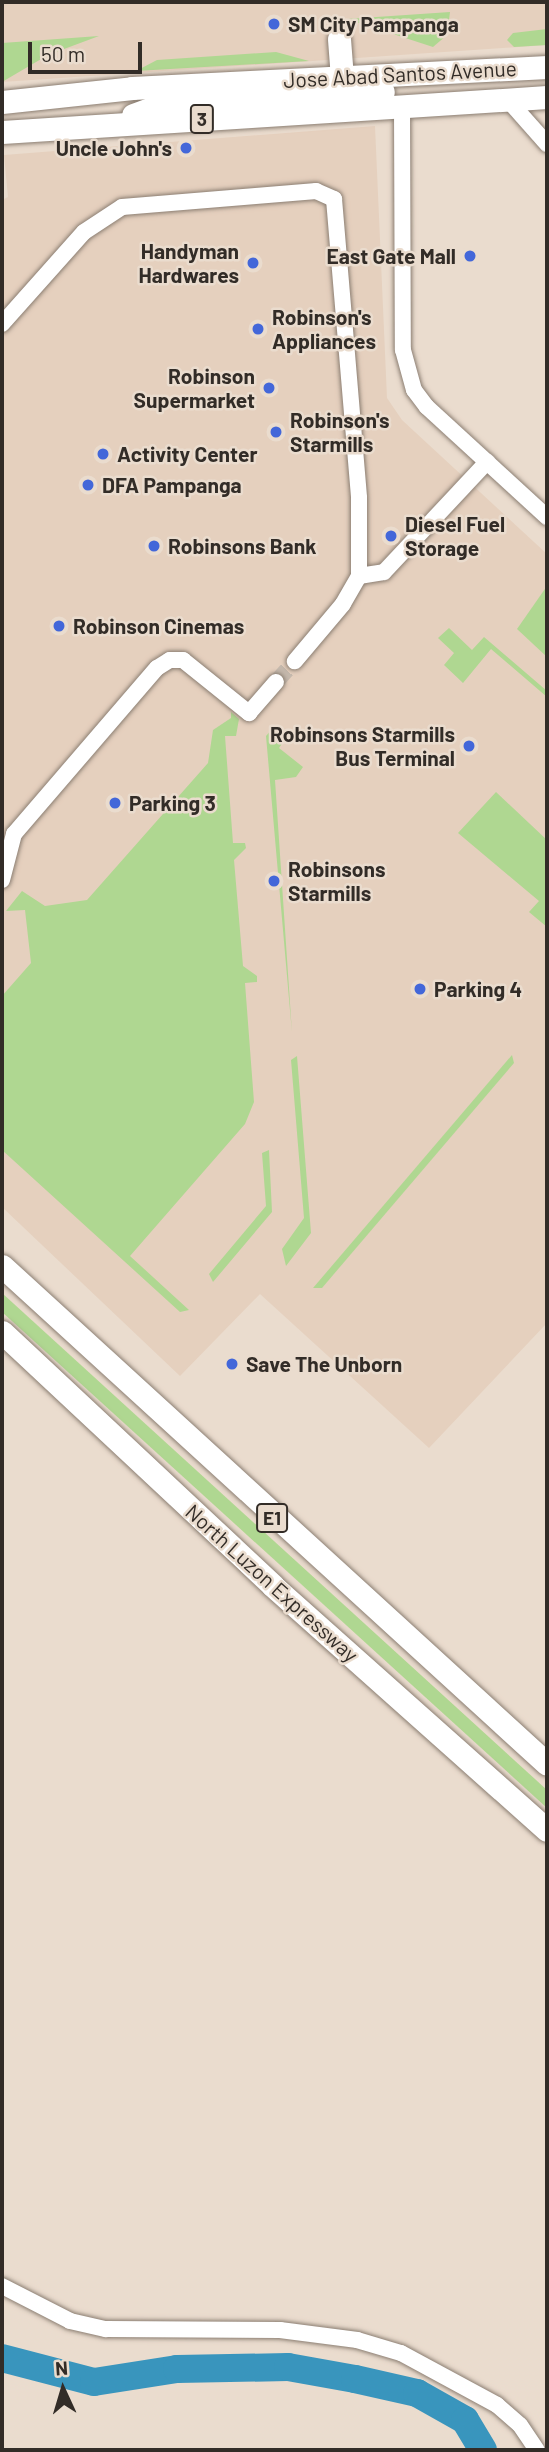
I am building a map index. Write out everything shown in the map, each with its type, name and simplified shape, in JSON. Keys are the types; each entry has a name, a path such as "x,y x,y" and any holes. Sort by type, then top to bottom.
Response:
{"highway":[{"path":"339,39 342,86"},
{"name":"Jose Abad Santos Avenue","path":"2,102 132,88 342,86 547,66"},
{"path":"114,122 168,102 342,86 502,85 547,88"},
{"name":"Jose Abad Santos Avenue","path":"2,132 114,122 547,97"},
{"name":"E1","path":"2,1266 294,1538 547,1764"},
{"name":"North Luzon Expressway","path":"2,1332 273,1586 547,1830"}],"street":[{"path":"508,100 547,145"},
{"path":"402,107 403,350 407,371 426,407 547,517"},
{"path":"2,324 84,232 122,207 326,192 337,208 359,498 359,576 343,604 295,661"},
{"path":"359,576 384,572 487,462"},
{"path":"2,880 14,834 157,668 170,660 183,660 249,713 276,682"},
{"path":"2,2286 69,2321 106,2329 280,2330 357,2340 401,2353 497,2404 520,2425 537,2450"}],"shaded area":[{"name":"SM City Pampanga","path":"2,2 547,2 547,45 2,82"},
{"name":"Robinsons Starmills","path":"375,126 387,398 402,420 547,554 547,1323 429,1448 260,1294 180,1376 2,1207 2,200 8,197 4,155"}],"green space":[{"path":"450,12 447,35 433,47 347,19"},
{"path":"547,29 547,45 514,47 507,40 513,33"},
{"path":"99,36 48,55 2,82 2,43"},
{"path":"276,52 309,61 136,71 157,60"},
{"path":"547,586 547,657 517,629"},
{"path":"449,628 472,650 484,637 547,691 547,697 491,649 463,683 444,665 454,653 438,638"},
{"path":"231,712 239,719 236,736 225,736 233,843 245,843 246,848 234,860 243,966 257,976 257,982 245,983 254,1102 245,1124 130,1256 189,1310 180,1312 2,1150 2,996 31,963 25,910 6,911 22,891 45,906 87,900 208,763 213,730 231,718"},
{"path":"273,728 286,738 279,748 303,767 296,777 275,780 292,1033 266,736"},
{"path":"496,792 547,840 547,927 529,912 539,901 458,833"},
{"path":"512,1055 514,1063 322,1288 313,1288"},
{"path":"297,1056 311,1233 286,1266 282,1249 304,1218 291,1060"},
{"path":"269,1150 272,1212 213,1282 209,1274 266,1206 262,1153"},
{"path":"2,1293 547,1790 547,1808 2,1312"}],"waterway":[{"path":"2,2358 94,2382 177,2369 288,2367 355,2379 417,2393 465,2420 483,2450"}],"tunnel":[{"path":"276,682 295,661"}],"place":[{"name":"SM City Pampanga","path":"274,24"},
{"name":"Uncle John's","path":"186,148"},
{"name":"East Gate Mall","path":"470,256"},
{"name":"Handyman Hardwares","path":"253,263"},
{"name":"Robinson's Appliances","path":"258,329"},
{"name":"Robinson Supermarket","path":"269,388"},
{"name":"Robinson's Starmills","path":"276,432"},
{"name":"Activity Center","path":"103,454"},
{"name":"DFA Pampanga","path":"88,485"},
{"name":"Diesel Fuel Storage","path":"391,536"},
{"name":"Robinsons Bank","path":"154,546"},
{"name":"Robinson Cinemas","path":"59,626"},
{"name":"Robinsons Starmills Bus Terminal","path":"469,746"},
{"name":"Parking 3","path":"115,803"},
{"name":"Robinsons Starmills","path":"274,881"},
{"name":"Parking 4","path":"420,989"},
{"name":"Save The Unborn","path":"232,1364"}]}
